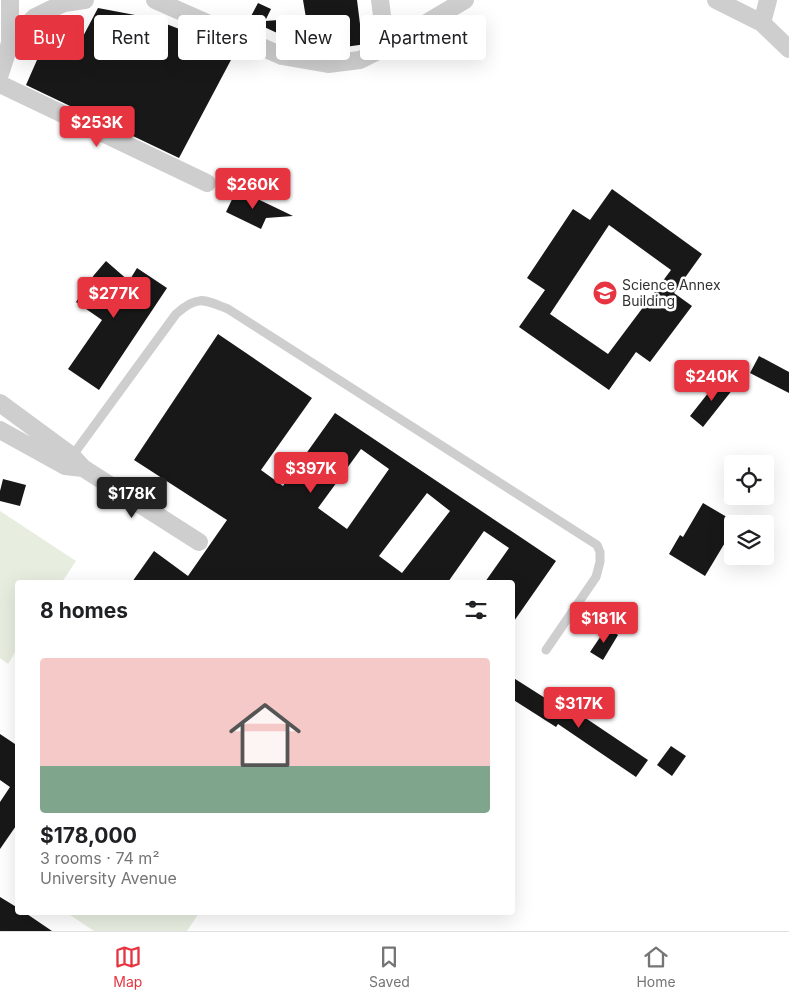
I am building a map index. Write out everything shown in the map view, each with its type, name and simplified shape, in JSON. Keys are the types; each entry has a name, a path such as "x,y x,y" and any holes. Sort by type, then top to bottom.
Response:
{"street":[{"path":"0,74 10,43 10,0"},
{"path":"10,43 35,17 64,3 85,0"},
{"path":"155,0 282,56 328,64 360,60"},
{"path":"380,0 382,15"},
{"path":"439,15 465,0"},
{"path":"716,0 762,23 789,49"},
{"path":"762,23 768,0"},
{"path":"0,84 207,183"},
{"path":"0,402 73,463"},
{"path":"0,430 73,463 199,542"}],"lane":[{"path":"73,463 176,314 188,303 206,300 228,308 597,545 600,552 600,562 596,577 546,650"}],"shaded area":[{"path":"0,511 76,561 63,580 15,580 15,652 8,664 0,658"},
{"path":"70,915 198,915 187,931 94,931"}],"building":[{"path":"303,0 357,0 360,45 350,46 350,15 306,15"},
{"path":"258,3 271,9 266,19 266,15 252,15"},
{"path":"98,8 135,15 94,15"},
{"path":"94,16 94,60 168,60 168,25 178,29 178,60 231,60 179,158 26,85 37,60 84,60 84,35"},
{"path":"276,20 276,32 266,28 266,21"},
{"path":"237,189 293,216 266,218 261,229 226,212"},
{"path":"612,189 702,254 674,293 692,306 650,362 636,352 609,390 519,327 545,290 527,278 573,209 590,220","holes":["609,225 671,270 608,354 550,314"]},
{"path":"106,261 129,281 137,268 167,288 99,390 68,369 102,320 76,302"},
{"path":"218,334 312,398 261,470 283,486 335,413 556,561 515,620 515,580 486,580 509,548 484,531 449,580 133,580 154,551 188,576 227,520 134,460","holes":["361,449 389,469 347,529 318,508","427,493 450,511 402,573 379,556"]},
{"path":"759,356 789,372 789,393 750,373"},
{"path":"720,378 733,389 703,427 690,416"},
{"path":"3,479 26,485 20,506 0,501"},
{"path":"703,503 724,515 724,544 705,576 669,554 680,535 683,537"},
{"path":"607,627 618,635 603,660 590,652"},
{"path":"515,679 575,717 578,713 648,760 636,777 558,724 556,727 515,701"},
{"path":"0,734 15,744 15,827 0,849 0,802 10,787 0,780"},
{"path":"671,746 686,756 672,776 657,765"},
{"path":"0,897 15,906 15,915 28,915 52,931 0,931"}],"place":[{"name":"Science Annex Building","path":"605,293"}]}
